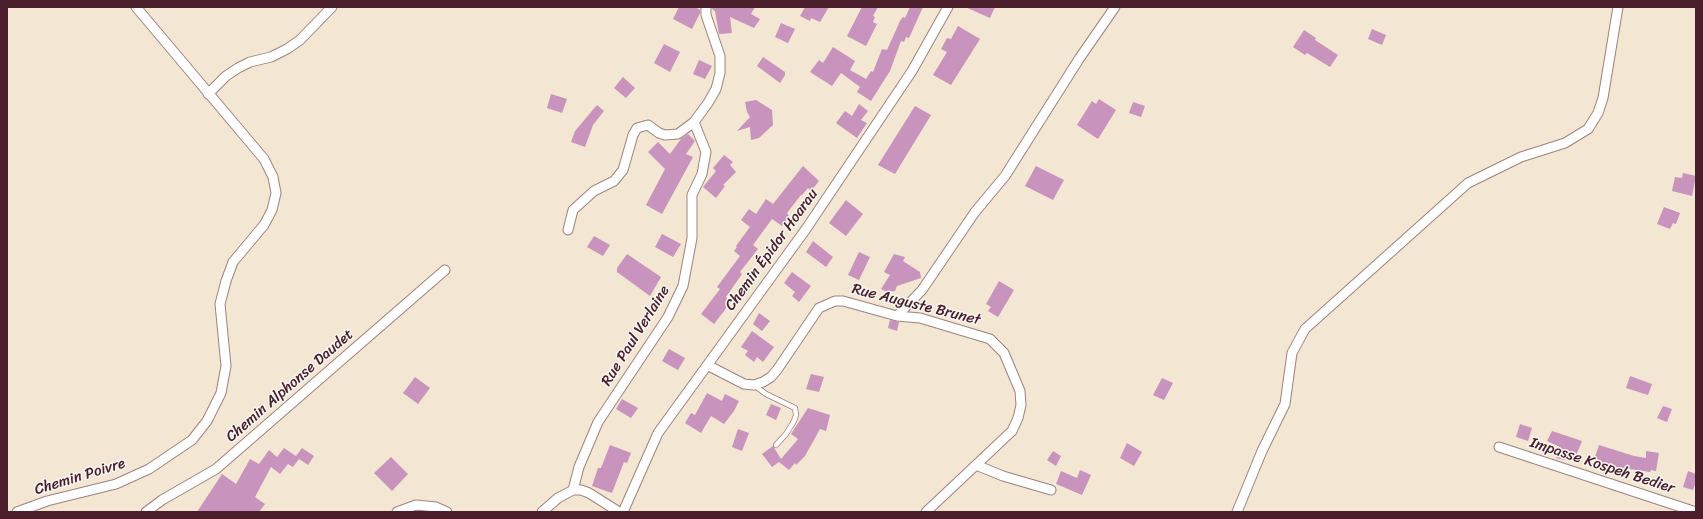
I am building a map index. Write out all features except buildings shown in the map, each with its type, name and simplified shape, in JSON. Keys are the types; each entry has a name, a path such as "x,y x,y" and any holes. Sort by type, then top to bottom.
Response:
{"street":[{"name":"Chemin Poivre","path":"17,512 48,501 116,484 149,469 192,440 207,421 221,393 226,366 221,328 220,304 226,281 233,262 264,226 272,210 276,193 273,177 264,159 136,7"},
{"path":"208,94 226,76 238,68 250,62 271,57 300,40 332,7"},
{"path":"568,230 573,210 594,191 614,180 624,170 633,135 637,128 648,125 659,134 672,136 678,134 694,122 716,89 720,73 720,56 706,15 706,7"},
{"name":"Chemin Épidor Hoarau","path":"623,512 658,433 806,229 912,71 948,7"},
{"path":"897,316 922,290 975,212 1005,176 1079,59 1115,7"},
{"path":"1237,512 1262,451 1285,404 1292,353 1305,329 1468,183 1521,157 1565,143 1588,129 1598,114 1603,98 1618,7"},
{"name":"Rue Paul Verlaine","path":"573,490 579,467 598,422 668,317 683,286 692,238 692,195 702,174 706,152 694,122"},
{"name":"Chemin Alphonse Daudet","path":"146,512 162,500 216,469 445,270"},
{"name":"Rue Auguste Brunet","path":"754,385 771,377 819,308 826,303 834,301 843,301 897,316 920,318 990,339 1004,353 1020,391 1021,405 1018,418 1012,431 926,512"},
{"path":"707,365 736,381 754,385"},
{"name":"Impasse Kospeh Bedier","path":"1499,447 1696,512"},
{"path":"976,464 1003,476 1052,490"},
{"path":"542,512 558,498 573,490 581,490 590,493 619,512"},
{"path":"397,512 416,505 436,507 447,512"}],"lane":[{"path":"754,385 766,394 795,408 796,415 794,421 786,434 776,445"}]}
